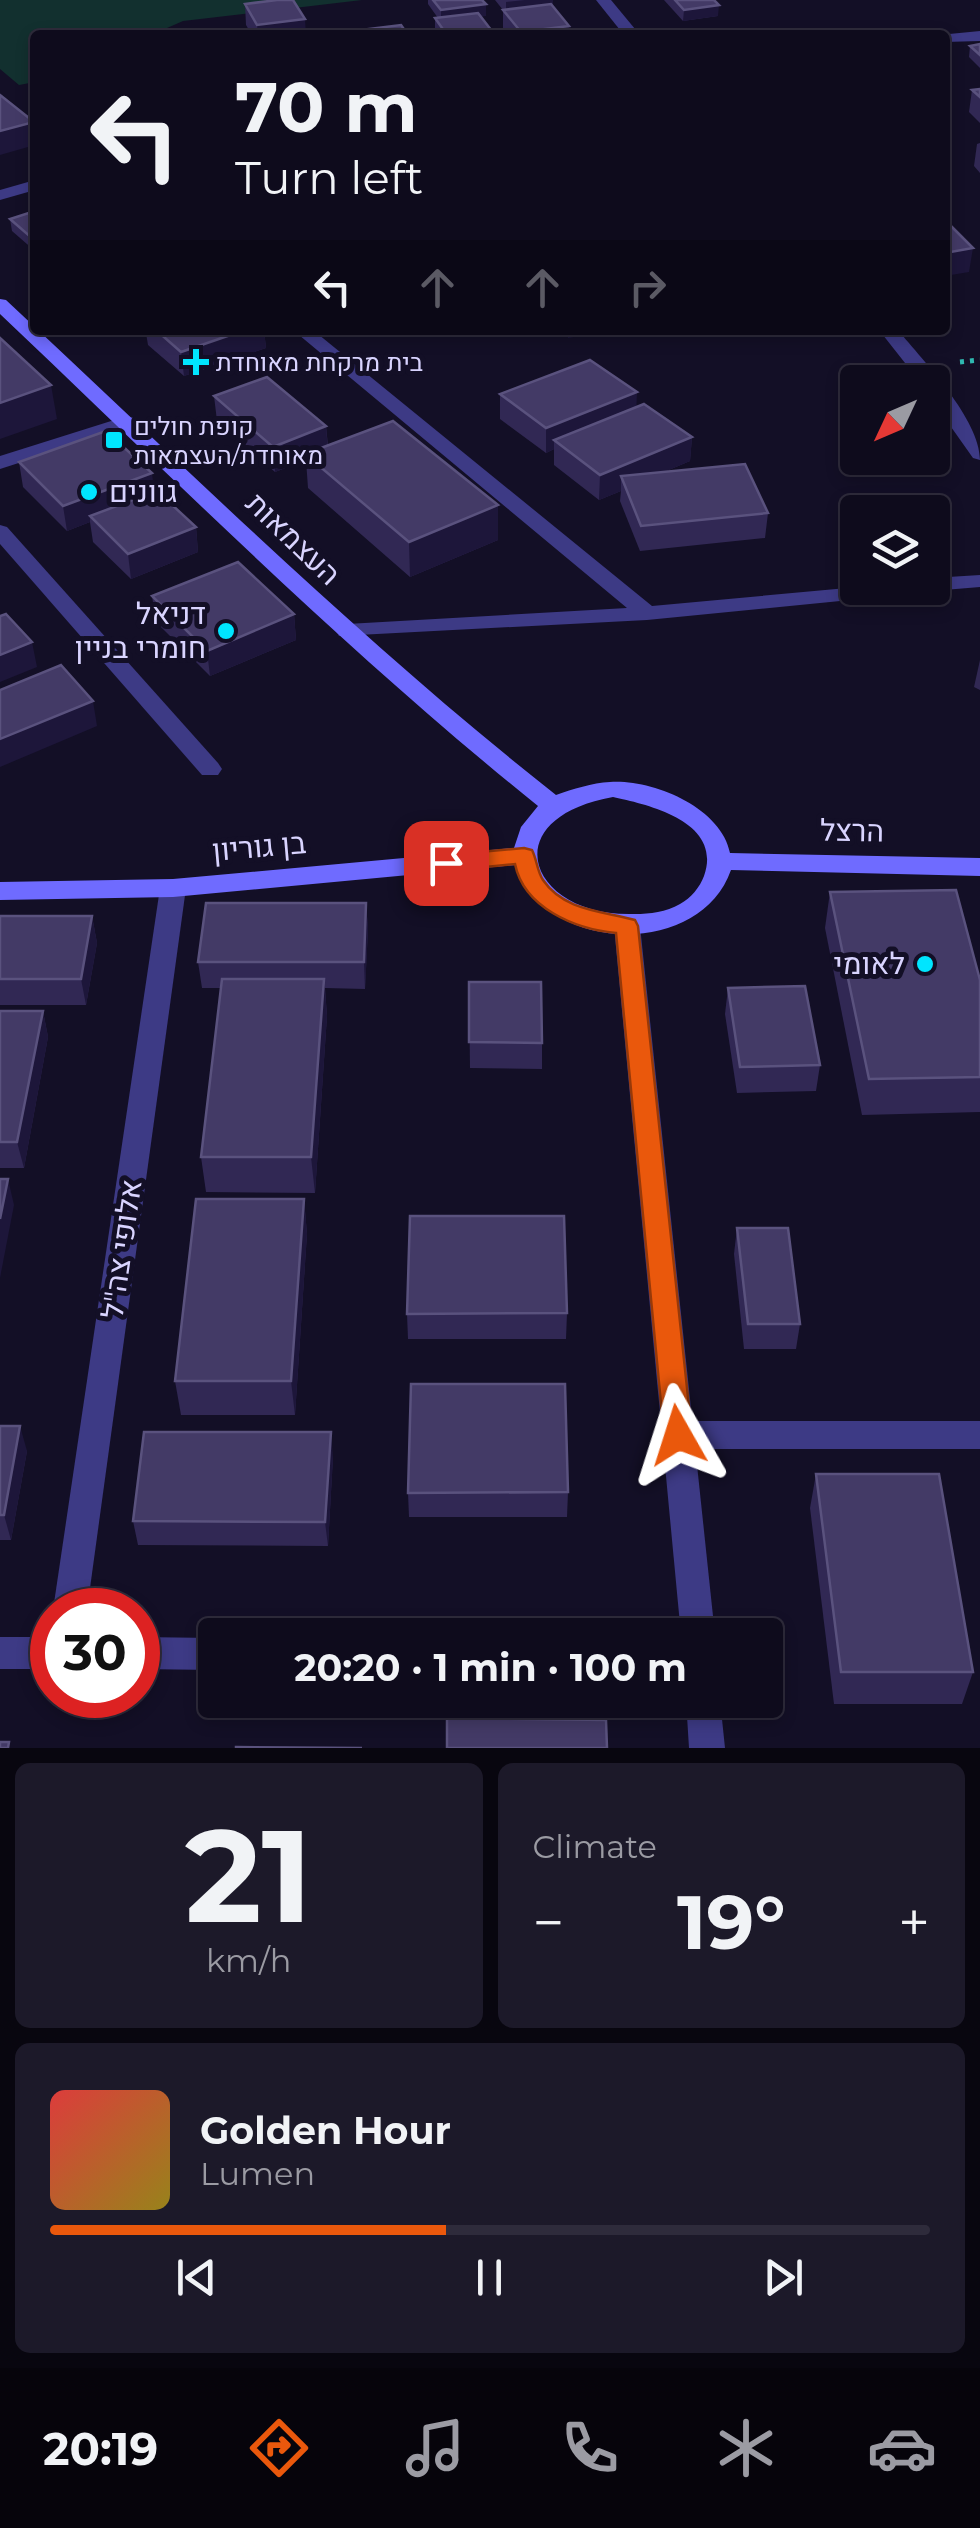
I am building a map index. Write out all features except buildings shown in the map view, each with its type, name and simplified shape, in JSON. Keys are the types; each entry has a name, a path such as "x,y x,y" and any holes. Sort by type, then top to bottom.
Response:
{"street":[{"path":"603,0 628,30"},
{"path":"950,37 980,36"},
{"path":"0,195 30,186"},
{"name":"העצמאות","path":"4,314 126,422 347,631 456,728 554,806"},
{"path":"308,335 647,613"},
{"path":"892,335 916,365"},
{"path":"950,411 980,454"},
{"path":"0,463 126,422"},
{"path":"0,531 210,770"},
{"path":"950,584 980,581"},
{"path":"347,631 647,613 840,595"},
{"path":"612,790 645,792 676,802 700,817 716,838 722,861 718,881 704,899 684,914 657,923 600,923 555,904 538,890 528,874 524,856 527,837 537,820 554,806 581,794 612,790"},
{"name":"בן גוריון","path":"0,891 174,888 524,856"},
{"name":"הרצל","path":"722,861 980,867"},
{"name":"אלופי צה\"ל","path":"73,1588 174,888"},
{"path":"627,926 696,1618"},
{"path":"678,1435 980,1435"},
{"path":"0,1653 30,1653"},
{"path":"160,1653 198,1654"},
{"path":"704,1718 707,1748"}],"green space":[{"path":"0,0 362,0 183,21 162,30 30,30 30,83 19,85 0,69"}],"place":[{"name":"בית מרקחת מאוחדת","path":"196,362"},
{"name":"קופת חולים מאוחדת/העצמאות","path":"114,440"},
{"name":"גוונים","path":"89,492"},
{"name":"דניאל חומרי בניין","path":"226,631"},
{"name":"לאומי","path":"925,964"}],"route":[{"path":"446,863 524,856 528,874 538,890 555,904 576,916 627,926 678,1435"}]}
